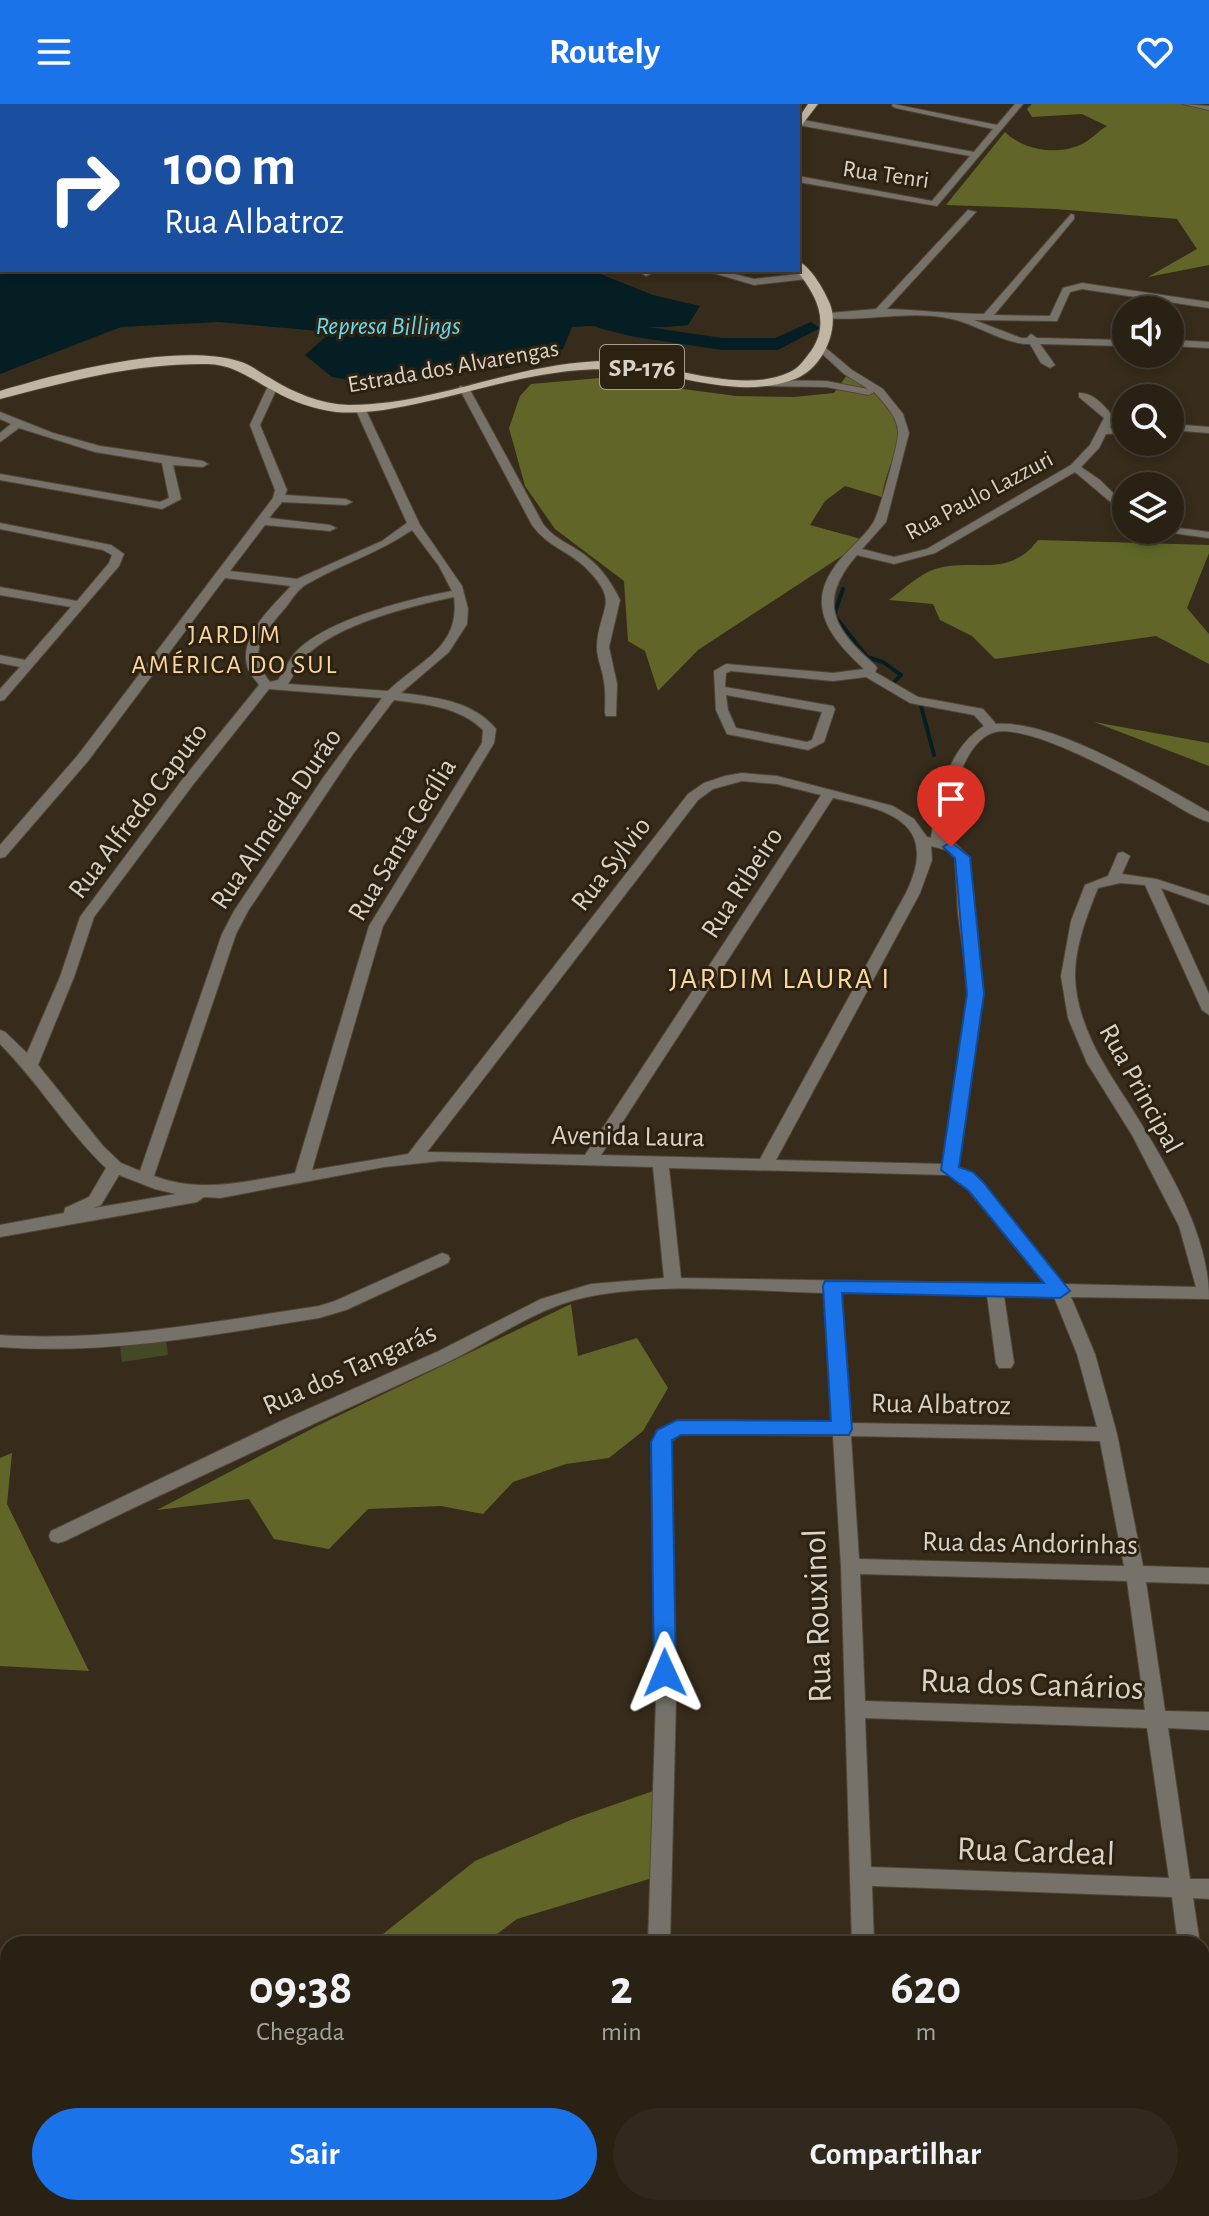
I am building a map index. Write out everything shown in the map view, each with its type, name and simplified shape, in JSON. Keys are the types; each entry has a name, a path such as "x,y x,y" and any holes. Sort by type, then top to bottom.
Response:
{"main road":[{"path":"800,123 813,104"},
{"path":"803,271 824,300 829,316 821,347"},
{"name":"Estrada dos Alvarengas","path":"0,395 85,371 193,361 237,365 309,403 360,408 557,369 610,365 652,368 741,383 764,383 801,371 821,347"}],"street":[{"name":"Rua Tenri","path":"800,179 931,204 937,202 1019,104"},
{"path":"1186,104 1209,108"},
{"path":"881,135 893,112 1000,128"},
{"path":"800,124 881,135 976,155"},
{"path":"879,312 971,212"},
{"path":"986,318 1071,217"},
{"path":"716,272 754,282 799,272"},
{"path":"829,316 879,312 1054,319 1063,293 1075,286 1209,305"},
{"path":"954,316 1011,339 1112,343"},
{"path":"1026,318 1033,341 1050,365"},
{"path":"1184,344 1209,345"},
{"path":"821,347 885,399"},
{"path":"764,383 846,386 885,399"},
{"path":"0,854 83,758 279,498 281,490 255,425 273,386"},
{"path":"464,388 538,525 548,538 578,555 607,586 614,600 603,647 611,684 611,713"},
{"path":"1083,395 1102,409 1109,418 1105,431 1112,431"},
{"name":"Rua Paulo Lazzuri","path":"868,673 871,668 845,645 828,616 833,578 872,535 883,515 904,433 898,414 885,399"},
{"path":"360,408 414,524 458,593"},
{"path":"0,415 93,449 167,462 203,464"},
{"path":"0,439 18,423"},
{"path":"1184,428 1209,430"},
{"name":"Rua Paulo Lazzuri","path":"856,551 889,561 921,555 1075,467 1105,431"},
{"path":"0,477 152,505 169,505 175,499 167,462"},
{"path":"1075,467 1112,498"},
{"path":"279,498 346,502"},
{"path":"262,521 330,528"},
{"path":"272,686 257,678 252,647 260,630 299,583 386,543 414,524"},
{"path":"0,526 114,550 118,559 0,697"},
{"path":"1184,532 1209,535"},
{"path":"224,574 299,583"},
{"path":"0,591 80,605"},
{"name":"Rua Alfredo Caputo","path":"30,1065 67,977 76,941 87,917 187,783 272,686 289,678 300,654 323,637 408,604 458,593"},
{"name":"Rua Almeida Durão","path":"145,1179 229,934 241,911 388,697 424,671 456,635 463,608 458,593"},
{"path":"0,659 26,664"},
{"path":"720,690 829,709 818,742 808,746 732,731 726,723 720,690 719,673 730,667 833,677 868,673 921,701 978,712 993,727 1029,732 1095,758 1209,818"},
{"name":"Rua Santa Cecília","path":"272,686 434,701 465,709 486,721 490,735 376,926 302,1176"},
{"path":"766,1163 838,1035 922,870 941,807 962,759 978,736 993,727"},
{"name":"Rua Sylvio","path":"413,1159 702,790 733,778 754,776 867,802 899,814 930,841 962,857 965,914 975,974 974,1015 960,1088 950,1170"},
{"name":"Rua Ribeiro","path":"590,1160 829,793"},
{"path":"1123,856 1114,878 1159,884 1209,901"},
{"name":"Rua Principal","path":"1114,878 1098,882 1088,890 1078,921 1068,976 1075,1018 1095,1063 1140,1135 1187,1226 1207,1293"},
{"path":"1159,884 1209,1010"},
{"path":"0,1035 30,1065 79,1129 115,1167 95,1201 41,1223"},
{"name":"Avenida Laura","path":"115,1167 189,1191 220,1192 302,1176 441,1156 950,1170"},
{"path":"660,1162 673,1284"},
{"path":"950,1170 967,1177 976,1186 1060,1291 1086,1354 1108,1434 1135,1573 1188,1936"},
{"path":"0,1231 220,1192"},
{"path":"0,1341 51,1347 96,1346 319,1312 340,1306 442,1259"},
{"name":"Rua dos Tangarás","path":"58,1536 330,1406 457,1350 563,1297 601,1288 673,1284 1207,1293"},
{"name":"Rua Rouxinol","path":"832,1286 850,1566 863,1936"},
{"path":"995,1289 1005,1363"},
{"name":"Rua Albatroz","path":"659,1936 666,1699 661,1442 664,1435 677,1428 1108,1434"},
{"name":"Rua das Andorinhas","path":"850,1566 1209,1576"},
{"name":"Rua dos Canários","path":"853,1709 1209,1721"},
{"name":"Rua Cardeal","path":"861,1876 1209,1889"}],"green space":[{"path":"1032,104 1182,104 1209,110 1209,265 1148,277 1197,249 1177,219 1056,209 946,205 1005,132 1031,147 1062,150 1085,142 1107,126 1082,114 1032,117 1027,109"},
{"path":"847,375 880,398 894,416 897,440 894,455 882,497 845,486 825,501 810,525 861,539 854,548 698,650 658,691 645,651 628,641 624,581 555,529 525,486 509,428 520,396 531,384 600,378 736,396 794,397 834,393"},
{"path":"1038,540 1209,545 1209,553 1187,608 1209,634 1209,664 1156,636 995,659 972,636 940,620 933,604 889,600 929,571 949,566 1002,564 1027,552"},
{"path":"1094,722 1209,743 1209,766"},
{"path":"571,1304 578,1356 637,1338 668,1388 643,1431 609,1458 566,1464 513,1482 483,1514 441,1506 368,1509 329,1549 274,1539 249,1499 157,1510 317,1426"},
{"path":"166,1340 168,1355 122,1362 120,1347"},
{"path":"12,1453 7,1504 89,1671 0,1666 0,1458"},
{"path":"656,1790 659,1876 517,1919 495,1936 379,1936 475,1861 573,1819"}],"water":[{"name":"Represa Billings","path":"0,272 595,272 653,295 700,306 688,325 572,327 563,349 509,368 359,382 332,377 305,355 331,332 218,322 121,327 0,374"}],"waterway":[{"path":"570,308 606,324 635,331 722,344 778,344 811,328"},
{"path":"843,589 834,615 867,657 883,662 901,675 892,684 896,686"},
{"path":"920,702 934,755"}],"district":[{"name":"JARDIM AMÉRICA DO SUL","path":"235,649"},
{"name":"JARDIM LAURA I","path":"780,978"}],"route":[{"path":"665,1673 661,1442 664,1435 677,1428 701,1427 842,1429 832,1286 1060,1291 976,1186 967,1177 950,1170 976,994 965,914 962,857 951,847"}]}
